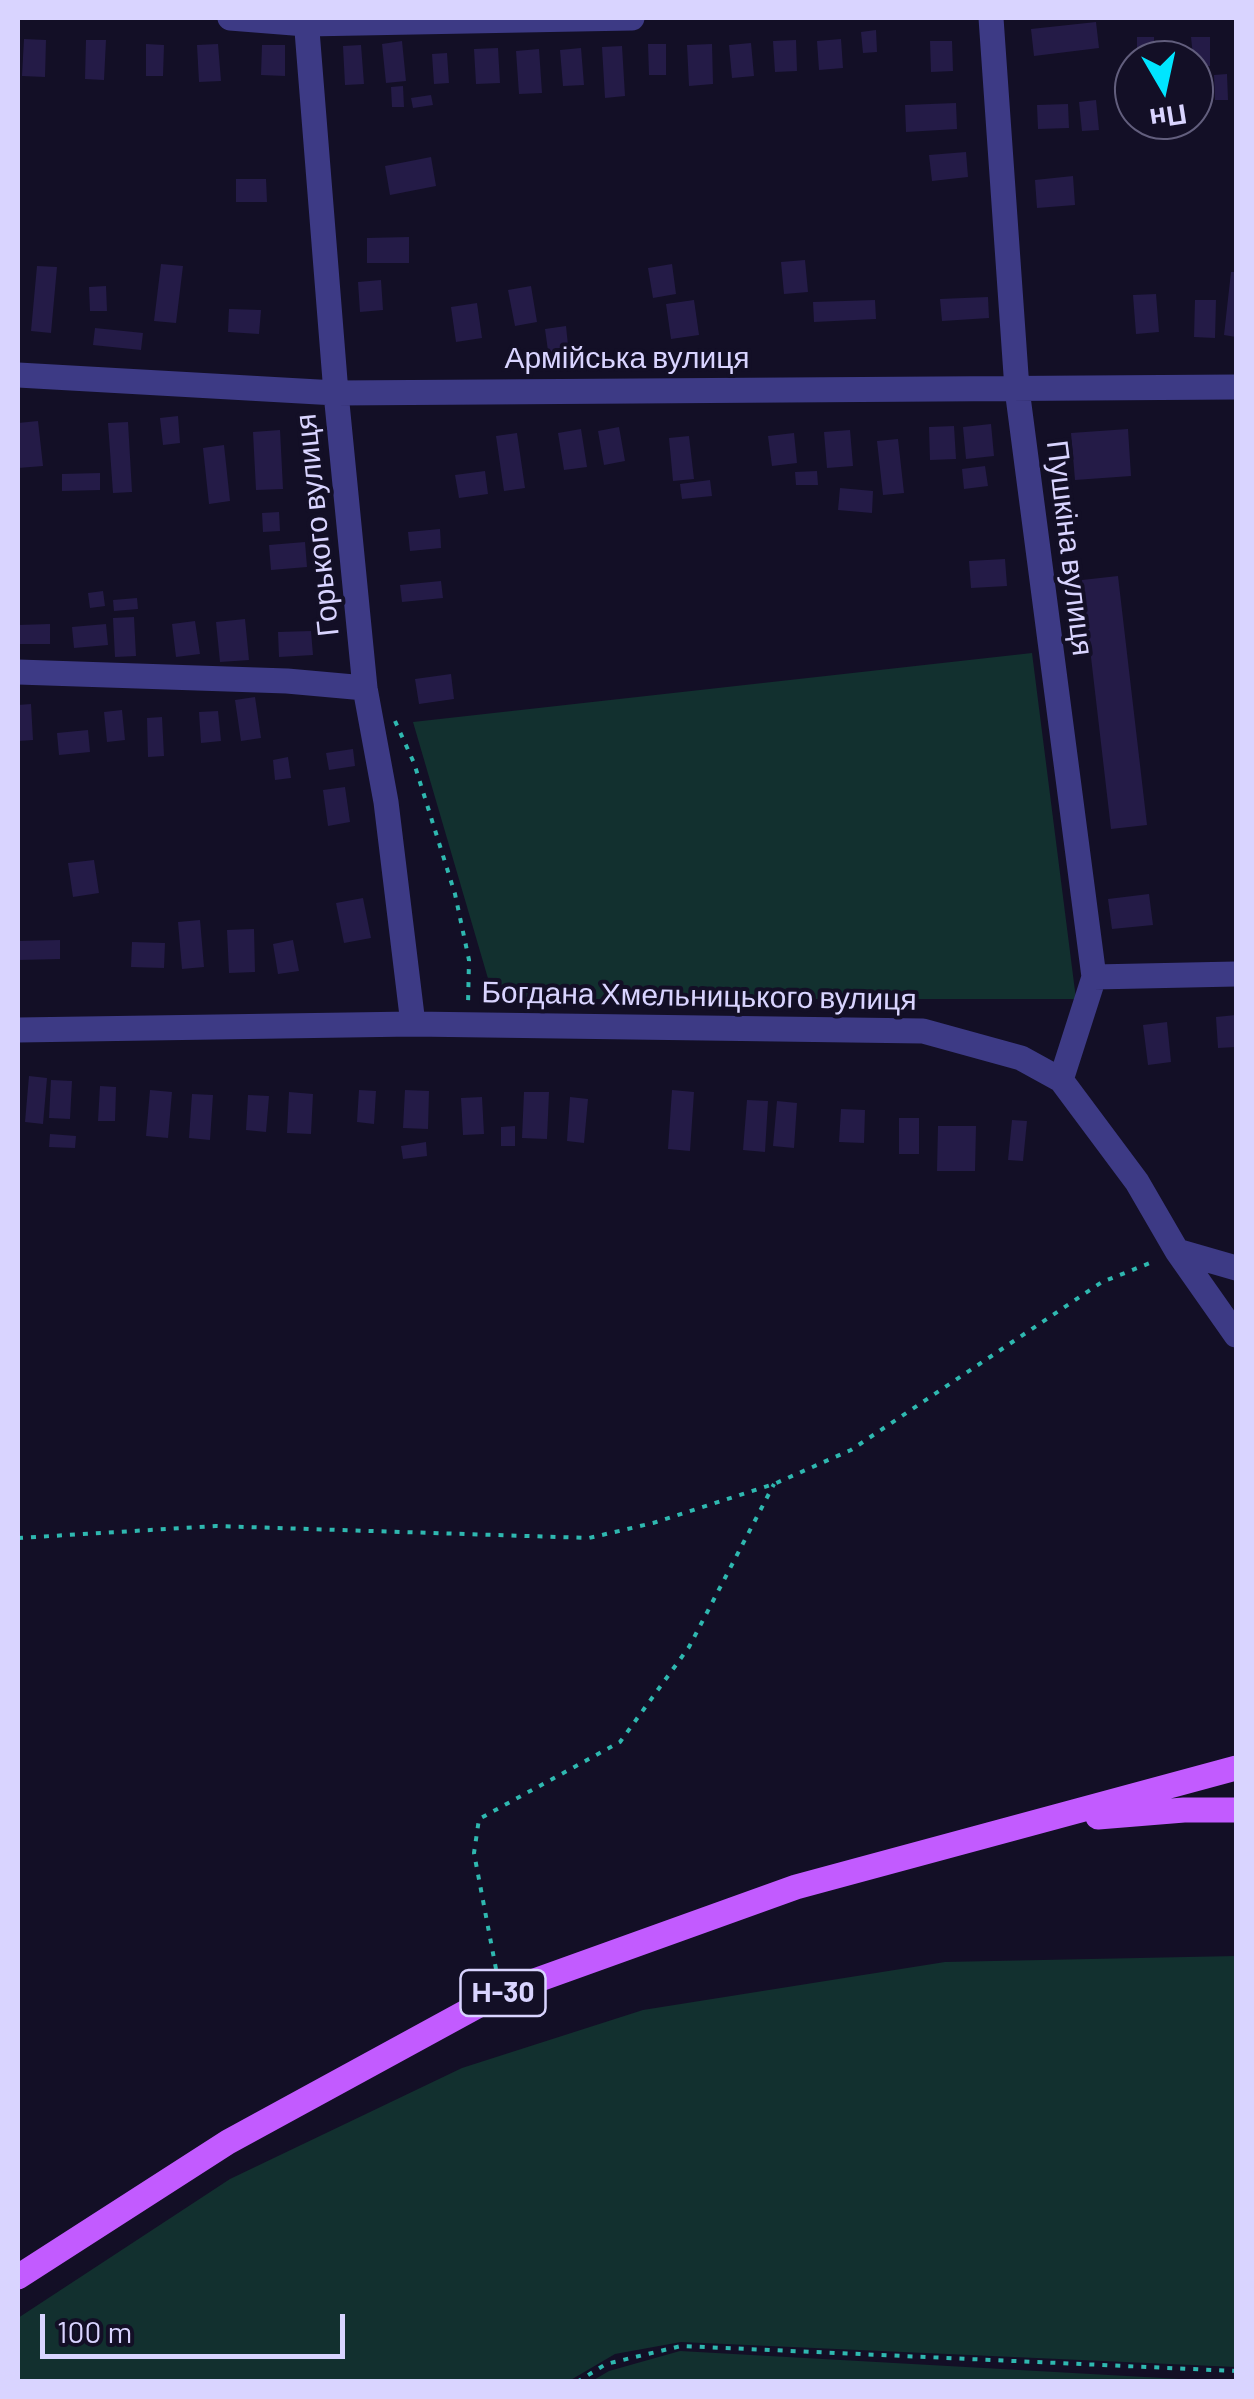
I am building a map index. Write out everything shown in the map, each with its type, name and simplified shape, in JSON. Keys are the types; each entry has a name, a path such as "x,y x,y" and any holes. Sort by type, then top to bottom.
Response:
{"main road":[{"name":"Н-30","path":"18,2277 228,2142 501,1993 796,1887 1231,1767"},
{"name":"Н-30","path":"1038,1822 1184,1810 1236,1810"}],"street":[{"path":"230,18 632,18"},
{"name":"Пушкіна вулиця","path":"991,18 1016,389 1094,977 1061,1080"},
{"name":"Горького вулиця","path":"306,21 365,688 386,802 413,1024"},
{"name":"Армійська вулиця","path":"18,375 336,392 1236,387"},
{"path":"18,672 288,680 365,688"},
{"path":"1094,977 1236,974"},
{"name":"Богдана Хмельницького вулиця","path":"18,1030 467,1024 924,1031 1021,1058 1061,1080 1137,1182 1178,1251 1236,1335"},
{"path":"1178,1251 1236,1268"}],"path":[{"path":"365,688 396,722 439,836 469,960 467,1024"},
{"path":"18,1538 216,1526 589,1538 653,1523 774,1484 851,1450 1102,1282 1178,1251"},
{"path":"501,1993 474,1852 478,1819 620,1742 689,1647 774,1484"},
{"path":"577,2382 606,2364 681,2346 1236,2371"}],"green space":[{"path":"1032,653 1076,999 494,999 413,722"},
{"path":"1236,1956 1236,2367 681,2342 615,2354 569,2381 18,2381 18,2318 230,2179 462,2068 643,2010 945,1962"},
{"path":"680,2351 1216,2381 592,2381 609,2371"}],"building":[{"path":"1096,22 1099,48 1034,56 1031,29"},
{"path":"876,30 877,52 863,53 861,32"},
{"path":"24,39 46,40 45,77 22,76"},
{"path":"841,39 843,68 819,70 817,41"},
{"path":"86,40 106,40 104,80 85,79"},
{"path":"796,40 797,71 775,72 773,41"},
{"path":"402,41 406,81 386,83 382,44"},
{"path":"930,41 952,41 953,71 931,72"},
{"path":"751,43 754,76 732,78 729,45"},
{"path":"146,44 164,45 163,76 146,76"},
{"path":"218,44 221,81 199,82 197,45"},
{"path":"648,44 666,44 666,75 649,75"},
{"path":"712,44 713,84 689,86 687,45"},
{"path":"262,45 285,45 285,76 261,75"},
{"path":"361,45 364,84 345,85 343,46"},
{"path":"622,46 625,96 605,98 602,47"},
{"path":"498,48 500,83 476,84 474,49"},
{"path":"581,48 584,85 563,86 560,50"},
{"path":"539,49 542,93 519,94 516,51"},
{"path":"447,53 449,83 434,84 432,54"},
{"path":"1227,74 1228,100 1215,100 1214,75"},
{"path":"403,86 404,107 392,107 391,87"},
{"path":"431,95 433,105 413,108 411,98"},
{"path":"1096,100 1099,130 1082,131 1079,102"},
{"path":"956,103 957,129 906,132 905,105"},
{"path":"1068,104 1069,128 1038,129 1037,105"},
{"path":"966,152 968,177 932,181 929,155"},
{"path":"431,157 436,186 390,195 385,166"},
{"path":"1073,176 1075,205 1037,208 1035,180"},
{"path":"236,179 266,179 267,202 236,202"},
{"path":"409,237 409,263 367,263 367,238"},
{"path":"805,260 808,292 784,294 781,262"},
{"path":"161,264 183,266 176,323 154,321"},
{"path":"672,264 676,294 653,298 648,268"},
{"path":"37,266 57,267 51,333 31,331"},
{"path":"1231,272 1236,272 1236,337 1224,335"},
{"path":"381,280 383,310 360,312 358,282"},
{"path":"106,286 107,311 90,311 89,287"},
{"path":"531,286 537,322 515,326 508,290"},
{"path":"1156,294 1159,332 1136,334 1133,295"},
{"path":"988,297 989,318 942,321 940,299"},
{"path":"694,300 699,335 671,339 666,304"},
{"path":"875,300 876,319 814,322 813,302"},
{"path":"1195,300 1216,300 1215,338 1194,337"},
{"path":"477,303 482,338 456,342 451,307"},
{"path":"229,309 261,310 259,334 228,332"},
{"path":"566,326 569,355 549,358 545,329"},
{"path":"95,328 143,333 141,350 93,345"},
{"path":"178,416 180,443 163,445 160,418"},
{"path":"38,421 43,466 18,468 18,423"},
{"path":"128,422 132,492 113,493 108,423"},
{"path":"991,424 994,456 966,459 963,427"},
{"path":"954,426 956,459 930,460 929,427"},
{"path":"619,427 625,461 604,465 598,431"},
{"path":"581,429 587,467 564,470 558,433"},
{"path":"1128,429 1131,476 1075,480 1071,433"},
{"path":"280,430 283,489 256,490 253,432"},
{"path":"850,430 853,466 827,468 824,432"},
{"path":"517,433 525,488 504,491 496,436"},
{"path":"794,433 797,463 772,466 768,436"},
{"path":"689,436 694,479 673,481 669,438"},
{"path":"898,439 904,493 883,495 877,441"},
{"path":"224,445 230,501 209,504 203,448"},
{"path":"985,466 988,486 964,489 962,469"},
{"path":"485,471 488,494 459,498 455,475"},
{"path":"817,471 818,485 796,485 795,472"},
{"path":"100,473 100,490 62,491 62,474"},
{"path":"710,480 712,496 682,499 680,484"},
{"path":"840,488 873,491 872,513 838,510"},
{"path":"279,512 280,531 263,532 262,513"},
{"path":"440,529 441,548 410,551 408,532"},
{"path":"305,542 307,567 271,570 269,545"},
{"path":"1005,559 1007,586 971,588 969,561"},
{"path":"1118,576 1147,825 1111,829 1082,580"},
{"path":"441,581 443,598 402,602 400,585"},
{"path":"103,591 105,606 90,608 88,593"},
{"path":"137,598 138,609 114,611 113,600"},
{"path":"134,617 136,656 115,657 113,618"},
{"path":"245,619 249,660 220,662 216,622"},
{"path":"195,621 200,654 176,657 172,624"},
{"path":"50,624 50,644 18,644 18,625"},
{"path":"106,624 108,645 74,648 72,627"},
{"path":"311,631 313,655 279,657 278,632"},
{"path":"451,674 454,699 419,704 415,679"},
{"path":"255,697 261,738 241,741 235,700"},
{"path":"31,704 33,740 18,741 18,705"},
{"path":"122,710 125,740 107,742 104,712"},
{"path":"218,711 221,741 201,743 199,712"},
{"path":"162,717 164,756 148,757 147,718"},
{"path":"88,730 90,752 59,755 57,733"},
{"path":"353,749 355,766 329,770 326,753"},
{"path":"288,757 291,778 275,780 273,760"},
{"path":"345,787 350,822 328,826 323,790"},
{"path":"94,860 99,893 73,897 68,863"},
{"path":"1149,894 1153,925 1112,929 1108,899"},
{"path":"363,898 371,938 344,943 336,903"},
{"path":"200,920 204,967 182,969 178,922"},
{"path":"254,929 255,972 229,973 227,930"},
{"path":"60,940 60,959 18,960 18,941"},
{"path":"293,940 299,971 278,974 273,944"},
{"path":"132,942 165,943 164,968 131,967"},
{"path":"1236,1015 1236,1047 1218,1048 1216,1017"},
{"path":"1167,1022 1171,1062 1148,1065 1143,1025"},
{"path":"29,1076 47,1078 43,1124 25,1122"},
{"path":"51,1080 72,1081 70,1119 49,1118"},
{"path":"100,1086 116,1087 115,1121 98,1121"},
{"path":"150,1090 172,1092 168,1138 146,1136"},
{"path":"359,1090 376,1091 374,1124 357,1122"},
{"path":"405,1090 429,1091 428,1129 403,1128"},
{"path":"672,1090 694,1092 690,1151 668,1149"},
{"path":"289,1092 313,1094 311,1134 287,1133"},
{"path":"524,1092 549,1092 547,1139 522,1138"},
{"path":"192,1094 213,1095 210,1140 189,1138"},
{"path":"248,1095 269,1096 266,1132 246,1130"},
{"path":"482,1097 484,1134 463,1135 461,1098"},
{"path":"570,1097 588,1099 584,1143 567,1141"},
{"path":"747,1100 768,1101 765,1152 743,1150"},
{"path":"777,1101 797,1103 794,1148 773,1146"},
{"path":"841,1109 865,1110 864,1143 839,1142"},
{"path":"899,1118 919,1118 919,1154 899,1154"},
{"path":"1012,1120 1027,1121 1023,1161 1008,1160"},
{"path":"515,1126 515,1146 501,1146 501,1127"},
{"path":"938,1126 976,1126 975,1171 937,1171"},
{"path":"50,1134 76,1136 75,1148 49,1147"},
{"path":"426,1142 427,1156 403,1159 401,1146"}]}
